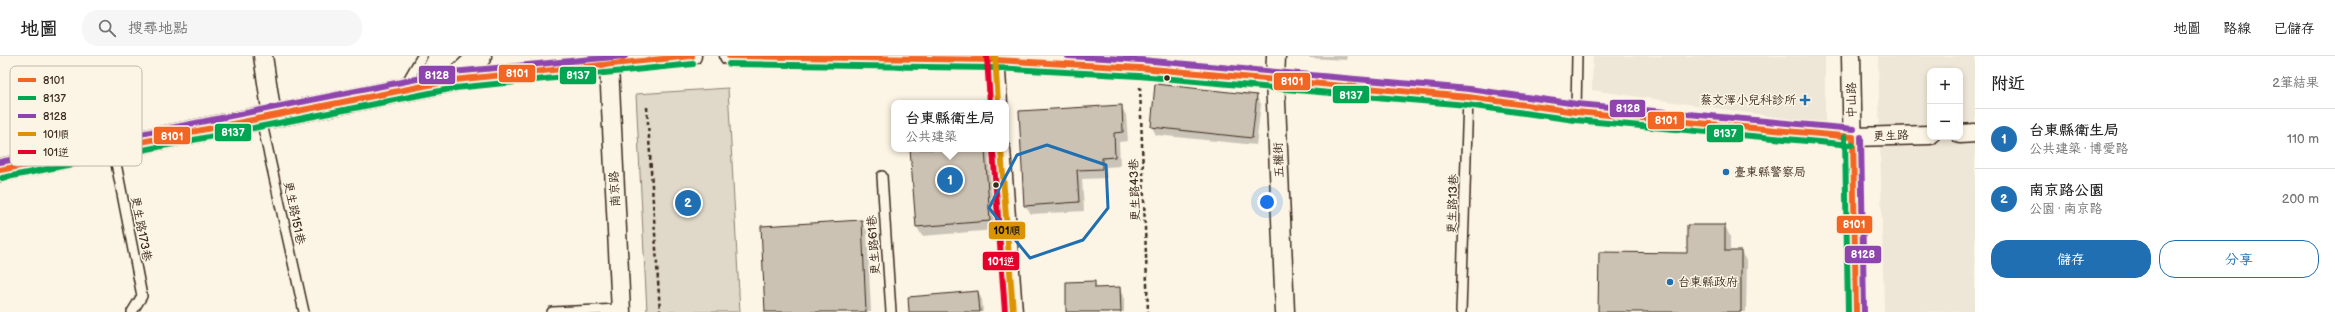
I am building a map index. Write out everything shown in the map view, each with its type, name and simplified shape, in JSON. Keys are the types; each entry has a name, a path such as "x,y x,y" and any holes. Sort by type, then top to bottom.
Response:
{"street":[{"path":"263,56 267,117"},
{"path":"454,80 480,56"},
{"path":"142,142 454,80 609,66 692,56"},
{"name":"更生路","path":"729,56 995,58 1275,78 1468,97 1576,112 1853,137 1927,135"},
{"name":"五權街","path":"1276,56 1275,78 1285,312"},
{"name":"中山路","path":"1851,56 1856,312"},
{"path":"995,58 998,100"},
{"name":"南京路","path":"609,66 620,310"},
{"path":"1963,134 1975,133"},
{"path":"1001,152 1012,312"},
{"path":"0,170 21,166"}],"lane":[{"path":"403,90 422,56"},
{"path":"1576,112 1577,56"},
{"name":"更生路13巷","path":"1461,312 1468,97"},
{"name":"更生路151巷","path":"267,117 304,312"},
{"name":"更生路173巷","path":"117,166 142,296 132,312"},
{"name":"更生路61巷","path":"882,176 891,312"},
{"path":"552,312 620,310"}],"path":[{"name":"更生路43巷","path":"1140,68 1148,312"},
{"path":"648,107 660,312"}],"highlighted area":[{"path":"1047,145 1106,165 1108,208 1083,240 1030,258 989,208 1017,155"}],"shaded area":[{"path":"1593,56 1825,56 1825,124 1592,90"},
{"path":"1878,56 1975,56 1975,312 1884,312"},
{"path":"728,88 740,312 647,312 636,94"}],"building":[{"path":"1155,84 1257,95 1252,138 1151,127"},
{"path":"1122,105 1123,132 1114,133 1115,157 1102,158 1102,169 1077,170 1079,202 1024,206 1019,111"},
{"path":"910,152 985,152 990,221 916,227"},
{"path":"862,220 866,312 765,312 761,226"},
{"name":"台東縣政府","path":"1687,225 1725,225 1725,251 1741,251 1741,312 1598,312 1599,252 1687,253"},
{"path":"1095,281 1095,288 1120,287 1121,312 1066,312 1066,282"},
{"path":"978,291 980,312 909,312 908,297"}],"transit line":[{"name":"8128","path":"142,134 452,72 625,56"},
{"name":"8101","path":"142,142 454,80 692,56"},
{"name":"8101","path":"729,56 995,60 1140,68 1468,97 1576,112 1853,137"},
{"name":"101順","path":"995,56 998,100"},
{"name":"8128","path":"1068,56 1141,60 1469,89 1577,104 1854,129"},
{"name":"101逆","path":"987,57 990,100"},
{"name":"8137","path":"142,150 455,88 693,64"},
{"name":"8137","path":"729,64 995,68 1139,76 1467,105 1575,120 1852,145"},
{"name":"8137","path":"1845,137 1848,312"},
{"name":"8101","path":"1853,137 1856,312"},
{"name":"8128","path":"1861,137 1864,312"},
{"name":"101逆","path":"993,152 1005,312"},
{"name":"101順","path":"1001,152 1013,312"},
{"name":"8128","path":"0,162 10,160"},
{"name":"8101","path":"0,170 20,166"},
{"name":"8137","path":"2,178 62,166"}],"place":[{"name":"蔡文澤小兒科診所","path":"1805,100"},
{"name":"臺東縣警察局","path":"1726,172"},
{"name":"台東縣衛生局","path":"950,180"},
{"name":"南京路公園","path":"688,203"},
{"name":"台東縣政府","path":"1670,282"}]}
